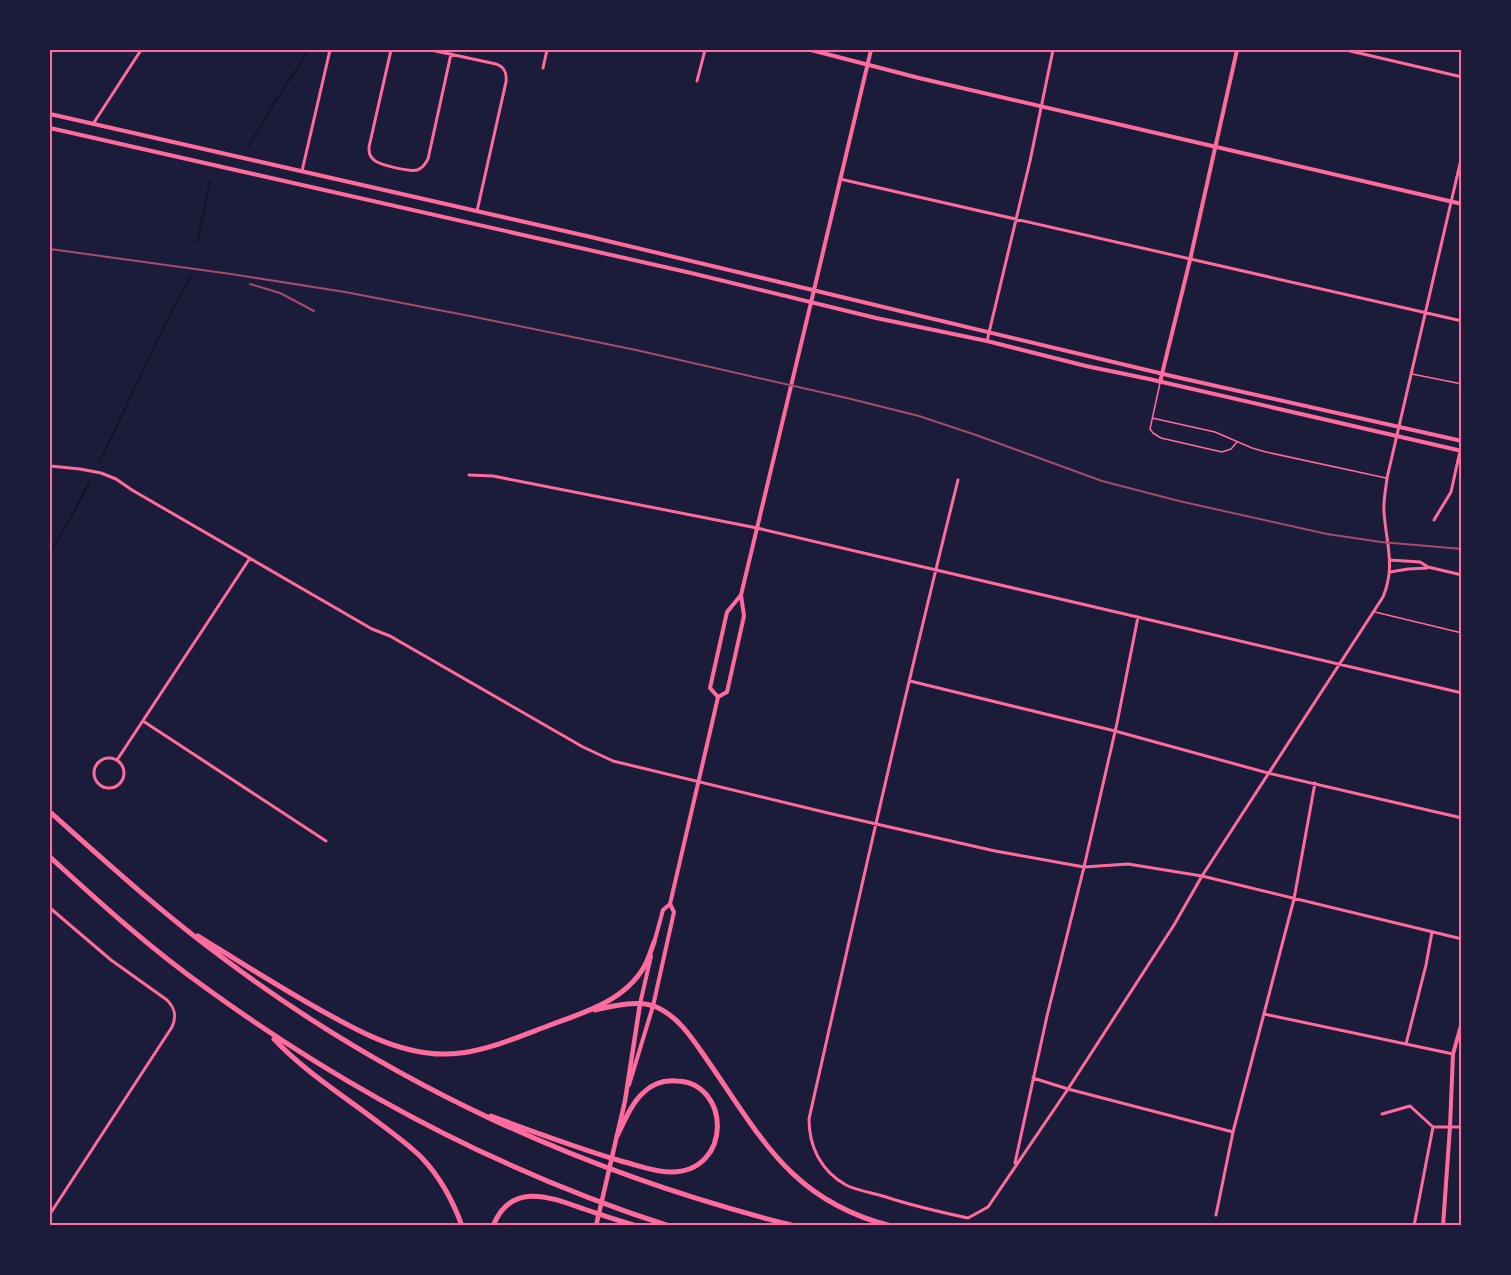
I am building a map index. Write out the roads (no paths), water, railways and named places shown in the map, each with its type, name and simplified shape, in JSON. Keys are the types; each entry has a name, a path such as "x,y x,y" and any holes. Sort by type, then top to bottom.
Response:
{"highway":[{"path":"50,812 129,882 223,959 299,1011 377,1059 458,1103 540,1141 625,1175 712,1204 795,1226"},
{"path":"50,857 155,949 204,987 267,1031 356,1087 464,1144 519,1169 669,1226"},
{"path":"175,921 336,1019 380,1040 412,1051 448,1054 472,1051 497,1044 605,1003 627,989 644,967 654,942"},
{"path":"579,1014 614,1006 640,1004 653,1006 668,1014 685,1029 763,1141 793,1175 814,1193 847,1211 891,1226"},
{"path":"596,1226 625,1101 640,1004"},
{"path":"267,1031 290,1056 396,1135 421,1157 446,1190 462,1226"},
{"path":"458,1103 581,1149 670,1172 680,1172 691,1168 706,1158 717,1139 718,1119 714,1108 700,1089 680,1081 670,1080 659,1083 640,1095 617,1136"},
{"path":"493,1226 501,1210 509,1203 518,1198 536,1195 554,1198 638,1226"}],"main road":[{"path":"811,50 920,78 1461,204"},
{"path":"718,697 728,692 744,616 741,595 871,50"},
{"path":"1160,382 1237,50"},
{"path":"50,114 477,211 1162,373 1461,441"},
{"path":"50,128 1461,451"},
{"path":"718,697 710,688 727,612 741,595"},
{"path":"625,1101 653,1006 674,912 670,904 718,697"},
{"path":"640,1004 663,909 670,904"},
{"path":"1443,1226 1453,1054 1461,1022"}],"street":[{"path":"93,124 141,50"},
{"path":"302,171 330,50"},
{"path":"391,50 368,150 370,157 376,162 413,170 421,168 426,163 451,54"},
{"path":"432,50 496,64 505,70 506,82 477,211"},
{"path":"543,68 547,50"},
{"path":"697,81 705,50"},
{"path":"987,341 1053,50"},
{"path":"1346,50 1461,76"},
{"path":"958,480 885,782 809,1119 809,1132 811,1144 823,1164 847,1185 915,1206 968,1218 988,1207 1068,1089 1174,925 1202,876 1268,773 1374,612 1387,587 1390,560 1384,511 1387,478 1461,155"},
{"path":"840,179 1461,321"},
{"path":"1434,520 1451,492 1461,451"},
{"path":"50,466 87,470 116,479 372,629 390,636 593,753 629,765 876,825 995,851 1084,867 1128,864 1202,876 1461,939"},
{"path":"469,476 493,476 757,528 1461,693"},
{"path":"117,760 250,558"},
{"path":"1390,560 1420,562 1428,567 1461,575"},
{"path":"1390,572 1428,567"},
{"path":"1015,1165 1047,1016 1084,867 1138,617"},
{"path":"910,681 1114,731 1268,773 1461,818"},
{"path":"143,721 326,842"},
{"path":"106,758 117,760 124,770 122,781 112,788 102,786 94,776 96,765 100,760 106,758"},
{"path":"1216,1215 1233,1132 1294,899 1315,783"},
{"path":"50,908 111,960 167,1000 173,1007 175,1017 172,1027 50,1214"},
{"path":"1407,1044 1431,932"},
{"path":"1264,1014 1453,1054"},
{"path":"1033,1078 1233,1132"},
{"path":"1382,1114 1410,1106 1433,1127 1461,1127"},
{"path":"1414,1226 1433,1127"}],"lane":[{"path":"1411,374 1461,384"},
{"path":"1160,382 1150,429 1153,433 1161,438 1222,452 1231,449 1237,441"},
{"path":"1152,418 1215,432 1259,450 1387,478"},
{"path":"1374,612 1461,633"}],"waterway":[{"path":"248,147 309,50"},
{"path":"197,243 210,181"},
{"path":"100,461 168,318 191,276"},
{"path":"50,553 90,481"}],"railway":[{"path":"50,249 345,292 636,350 919,416 1102,481 1179,501 1327,534 1381,542 1462,549"},
{"path":"250,284 280,293 314,311"}]}
